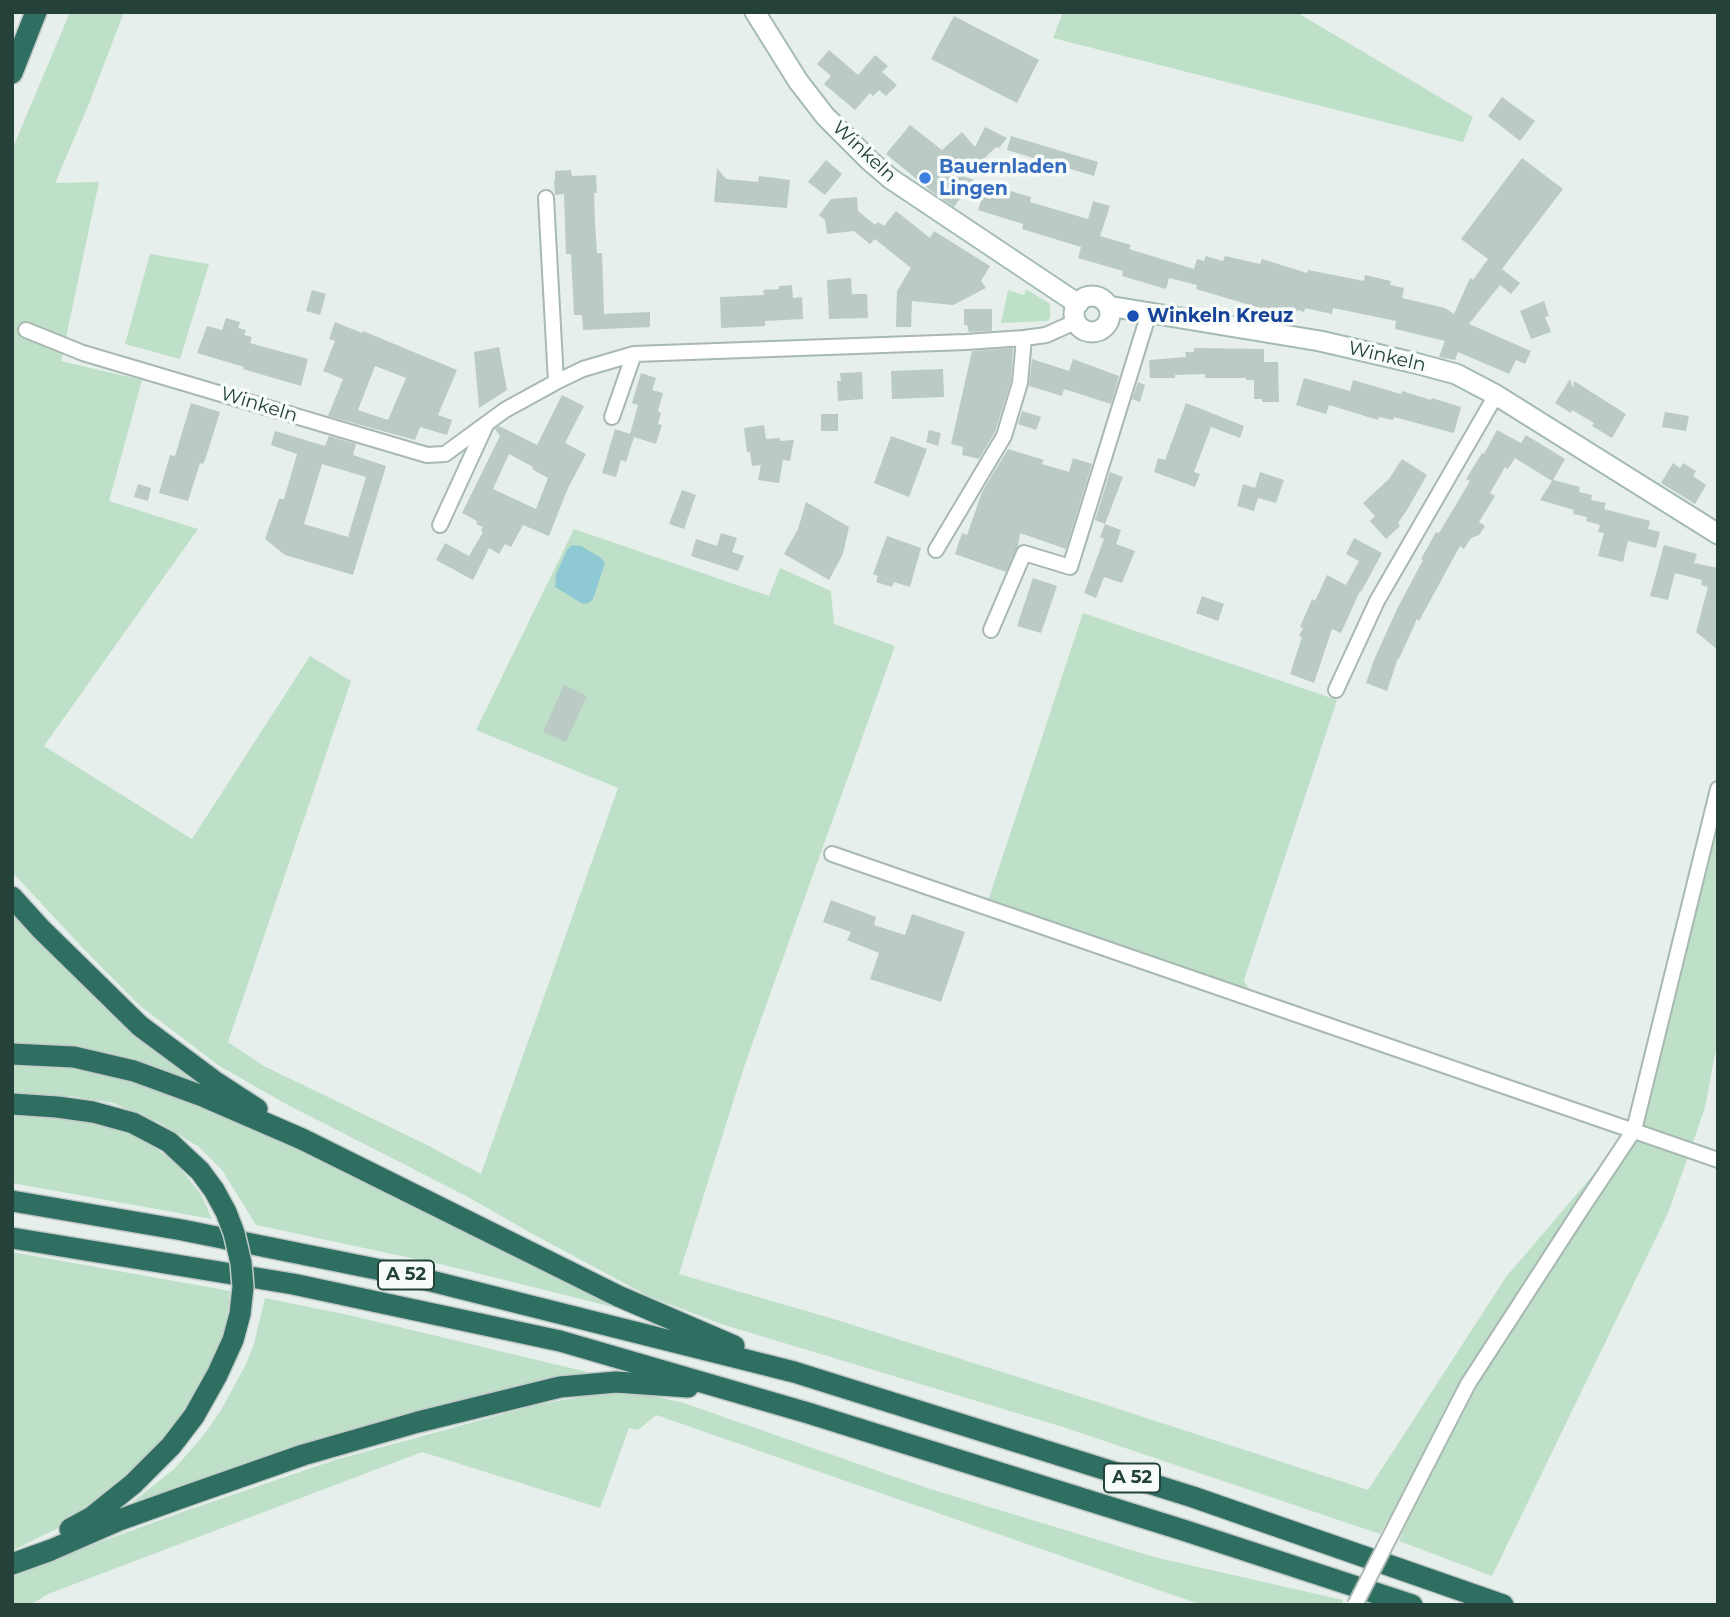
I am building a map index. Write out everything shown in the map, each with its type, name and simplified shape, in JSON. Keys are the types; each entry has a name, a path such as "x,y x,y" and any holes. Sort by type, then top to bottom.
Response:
{"highway":[{"path":"12,73 36,12"},
{"path":"12,897 140,1026 214,1081 302,1139"},
{"path":"12,1054 74,1057 134,1071 205,1097 302,1139 618,1296 794,1372"},
{"path":"12,1104 93,1112 133,1123 169,1142 200,1171 214,1189 226,1212 242,1263 243,1287 233,1340 217,1376 194,1416 171,1446 133,1484 92,1517 12,1562"},
{"name":"A 52","path":"12,1201 182,1230 411,1276 794,1372 1193,1497 1503,1605"},
{"name":"A 52","path":"12,1238 293,1284 560,1341 730,1390 1182,1530 1412,1605"},
{"path":"12,1562 51,1550 122,1519 303,1455 418,1422 560,1387 616,1382 730,1390"}],"street":[{"name":"Winkeln","path":"26,330 83,353 427,455 445,454 505,410 556,382 583,369 634,354 1024,338 1046,335 1077,313 1084,298 1095,296 1108,306 1109,320 1103,328 1092,332 1080,327 1077,313 891,180 870,161 825,116 797,81 755,12"},
{"path":"546,198 556,382"},
{"name":"Winkeln","path":"1108,306 1320,341 1456,374 1496,395 1718,534"},
{"path":"991,630 1024,553 1070,567 1149,313"},
{"path":"936,550 1004,436 1020,383 1024,338"},
{"path":"612,417 634,354"},
{"path":"1336,691 1377,601 1496,395"},
{"path":"440,525 486,424"},
{"path":"1355,1605 1468,1384 1634,1130 1718,789"},
{"path":"832,853 1718,1160"}],"green space":[{"path":"70,12 124,12 55,183 99,182 61,361 142,380 109,501 198,529 44,746 192,839 310,656 351,681 228,1042 264,1066 481,1174 618,788 476,730 574,529 769,596 780,568 831,591 834,624 895,646 745,1064 679,1274 837,1320 1368,1490 1506,1277 1639,1121 1718,771 1718,1038 1705,1108 1668,1213 1492,1576 1399,1541 1413,1505 1401,1498 1380,1534 1063,1427 721,1324 648,1296 468,1197 286,1104 218,1065 139,1005 12,872 12,150"},
{"path":"1063,12 1296,12 1473,117 1463,142 1053,38"},
{"path":"150,254 209,264 180,359 125,344"},
{"path":"1026,289 1050,304 1050,318 1047,321 1001,323 1008,290 1024,295"},
{"path":"1083,613 1337,700 1244,980 1250,992 986,907"},
{"path":"12,906 213,1090 149,1064 117,1055 53,1045 12,1045"},
{"path":"58,1062 124,1073 190,1097 629,1311 444,1265 256,1225 222,1170 199,1147 160,1123 113,1103 70,1096 12,1095 12,1063"},
{"path":"12,1115 108,1125 149,1143 178,1165 202,1196 212,1219 12,1183"},
{"path":"12,1252 230,1291 221,1346 194,1401 134,1476 72,1521 12,1551"},
{"path":"265,1298 353,1316 600,1375 129,1505 174,1469 203,1436 221,1410 254,1344"},
{"path":"626,1393 681,1402 927,1488 1154,1557 1343,1600 1341,1605 1202,1605 656,1415 638,1430 629,1428 600,1508 422,1452 48,1594 30,1605 12,1605 12,1577 188,1510 335,1460 536,1405 580,1397"}],"water":[{"path":"572,545 581,546 605,563 593,599 589,603 583,604 555,587 556,574"}],"building":[{"path":"954,16 1039,60 1017,103 931,59"},
{"path":"829,50 858,75 875,55 888,66 882,72 897,85 886,96 879,90 873,96 870,93 855,110 824,84 831,76 817,64"},
{"path":"1502,97 1535,121 1520,141 1488,116"},
{"path":"910,125 942,150 962,132 975,147 985,127 1007,138 965,177 974,180 954,207 886,154"},
{"path":"1011,136 1098,162 1094,176 1007,150"},
{"path":"1522,158 1563,189 1502,269 1520,283 1511,294 1500,285 1469,324 1531,351 1525,364 1516,360 1509,374 1458,352 1455,360 1439,357 1445,341 1395,329 1396,321 1333,308 1332,314 1305,308 1304,312 1297,310 1294,318 1196,289 1197,285 1169,278 1166,289 1122,276 1123,271 1078,258 1081,247 1022,229 1023,224 978,210 986,184 1031,197 1030,202 1088,219 1093,201 1110,206 1100,236 1131,245 1129,249 1194,269 1197,259 1204,261 1206,256 1223,261 1225,256 1260,264 1262,259 1307,273 1308,270 1364,281 1365,275 1391,281 1390,285 1404,288 1402,298 1445,308 1454,314 1470,278 1473,280 1488,259 1461,239"},
{"path":"826,160 842,174 825,195 808,182"},
{"path":"717,168 726,179 758,182 759,176 790,180 787,208 714,202"},
{"path":"571,170 572,176 596,175 595,223 597,253 602,253 604,314 650,312 650,327 583,330 582,315 574,315 571,254 566,254 564,194 555,195 554,180 555,171"},
{"path":"857,197 858,211 875,225 878,222 884,226 896,211 930,238 934,231 990,266 981,281 986,288 953,305 912,301 911,327 896,327 897,291 911,268 875,239 870,244 854,231 827,234 825,220 819,215 831,199"},
{"path":"851,278 852,294 867,294 868,318 829,319 827,280"},
{"path":"792,285 793,298 802,297 803,319 765,321 765,326 721,328 720,297 764,295 763,290"},
{"path":"312,290 326,294 320,315 306,311"},
{"path":"1544,301 1549,316 1545,317 1551,332 1531,339 1520,311"},
{"path":"964,309 992,309 992,331 969,332 967,325 964,325"},
{"path":"226,318 240,322 238,328 246,330 244,335 252,337 250,343 308,359 301,386 197,353 207,326 222,330"},
{"path":"335,322 457,370 438,415 452,420 447,435 420,427 415,440 328,416 343,379 323,371 335,341 329,339","holes":["375,366 406,378 388,420 358,410"]},
{"path":"499,347 507,390 479,408 474,352"},
{"path":"1013,348 1011,381 995,432 979,459 962,455 963,447 951,444 972,351"},
{"path":"1194,348 1264,349 1264,362 1278,362 1279,402 1254,399 1254,380 1246,378 1205,378 1205,374 1150,378 1149,360 1186,357 1185,352 1194,352"},
{"path":"1032,359 1069,371 1073,359 1119,376 1111,404 1064,389 1062,396 1029,386"},
{"path":"943,369 944,397 892,399 891,371"},
{"path":"862,372 863,399 838,401 837,381 841,381 840,373"},
{"path":"641,373 656,378 652,390 663,393 658,411 661,413 658,424 662,425 656,444 634,437 626,462 621,460 616,477 602,473 615,429 630,434 638,405 632,403"},
{"path":"1304,378 1350,391 1353,380 1461,407 1454,433 1394,417 1393,420 1379,417 1378,420 1329,405 1326,414 1296,405"},
{"path":"1570,379 1573,388 1574,381 1626,414 1612,438 1592,426 1594,423 1555,403"},
{"path":"1138,382 1145,385 1140,402 1132,399"},
{"path":"562,395 584,406 565,443 586,454 568,488 549,536 523,525 511,547 505,544 499,554 489,548 473,580 436,560 445,543 469,556 483,532 483,527 476,524 477,521 462,513 500,436 495,429 499,426 537,445","holes":["509,454 533,467 532,469 548,478 536,509 493,489"]},
{"path":"191,403 220,412 188,501 159,493 170,455 175,456"},
{"path":"1186,403 1244,426 1240,438 1211,427 1194,472 1200,474 1195,487 1154,472 1158,458 1165,460"},
{"path":"1022,411 1041,417 1036,430 1018,424"},
{"path":"1665,412 1689,416 1686,431 1662,427"},
{"path":"821,414 838,414 838,431 821,431"},
{"path":"764,425 766,439 794,440 790,461 783,460 779,483 758,480 761,465 752,466 750,452 747,452 744,428"},
{"path":"929,430 941,433 938,446 926,442"},
{"path":"1497,430 1521,443 1526,435 1565,459 1553,480 1580,487 1579,492 1592,495 1591,500 1606,503 1604,509 1650,521 1648,529 1660,532 1656,548 1628,541 1623,562 1598,556 1604,533 1598,532 1600,525 1586,521 1587,517 1573,514 1574,510 1540,500 1552,481 1515,458 1508,469 1505,467 1490,493 1495,496 1479,522 1485,526 1479,535 1471,538 1464,549 1460,546 1419,621 1417,619 1398,658 1387,691 1366,683 1397,609 1423,560 1421,559 1470,481 1466,479"},
{"path":"275,431 325,446 329,436 356,444 353,455 386,466 353,575 285,555 265,539 279,499 284,499 297,454 271,445","holes":["322,464 366,477 348,537 304,524"]},
{"path":"891,436 927,449 909,497 874,483"},
{"path":"1008,449 1044,460 1042,464 1069,472 1073,458 1092,464 1066,549 1020,533 1018,546 1006,572 955,554 962,533 967,535 982,492"},
{"path":"1402,459 1427,475 1398,523 1400,526 1386,539 1370,521 1375,516 1363,503 1389,479"},
{"path":"1673,463 1680,468 1683,463 1696,471 1693,476 1706,485 1695,504 1661,483"},
{"path":"1110,472 1123,477 1105,524 1095,520"},
{"path":"1260,472 1284,480 1276,503 1258,498 1254,511 1237,506 1243,484 1255,488"},
{"path":"138,484 151,488 148,501 134,497"},
{"path":"682,490 696,495 684,529 669,524"},
{"path":"806,502 849,527 843,554 829,580 784,554 798,529"},
{"path":"1105,524 1121,530 1116,544 1135,551 1122,583 1104,577 1096,598 1084,593 1104,539 1100,537"},
{"path":"721,533 737,538 732,552 744,556 738,571 691,556 696,539 717,546"},
{"path":"887,536 921,548 910,587 894,582 892,587 876,582 878,576 873,574"},
{"path":"1354,538 1382,553 1360,591 1341,633 1332,629 1314,683 1290,674 1302,637 1299,636 1303,628 1300,627 1312,599 1315,601 1327,575 1346,585 1359,561 1346,554"},
{"path":"1664,545 1697,554 1694,563 1718,568 1718,650 1696,632 1708,587 1701,585 1702,580 1675,573 1668,600 1650,596"},
{"path":"1033,578 1057,586 1041,633 1017,626"},
{"path":"1202,596 1224,604 1218,621 1196,613"},
{"path":"564,685 587,696 566,742 543,732"},
{"path":"831,900 876,917 874,925 905,935 912,914 965,932 941,1002 870,979 879,953 847,940 851,932 823,922"}],"place":[{"name":"Bauernladen Lingen","path":"925,178"},
{"name":"Winkeln Kreuz","path":"1133,316"}]}
